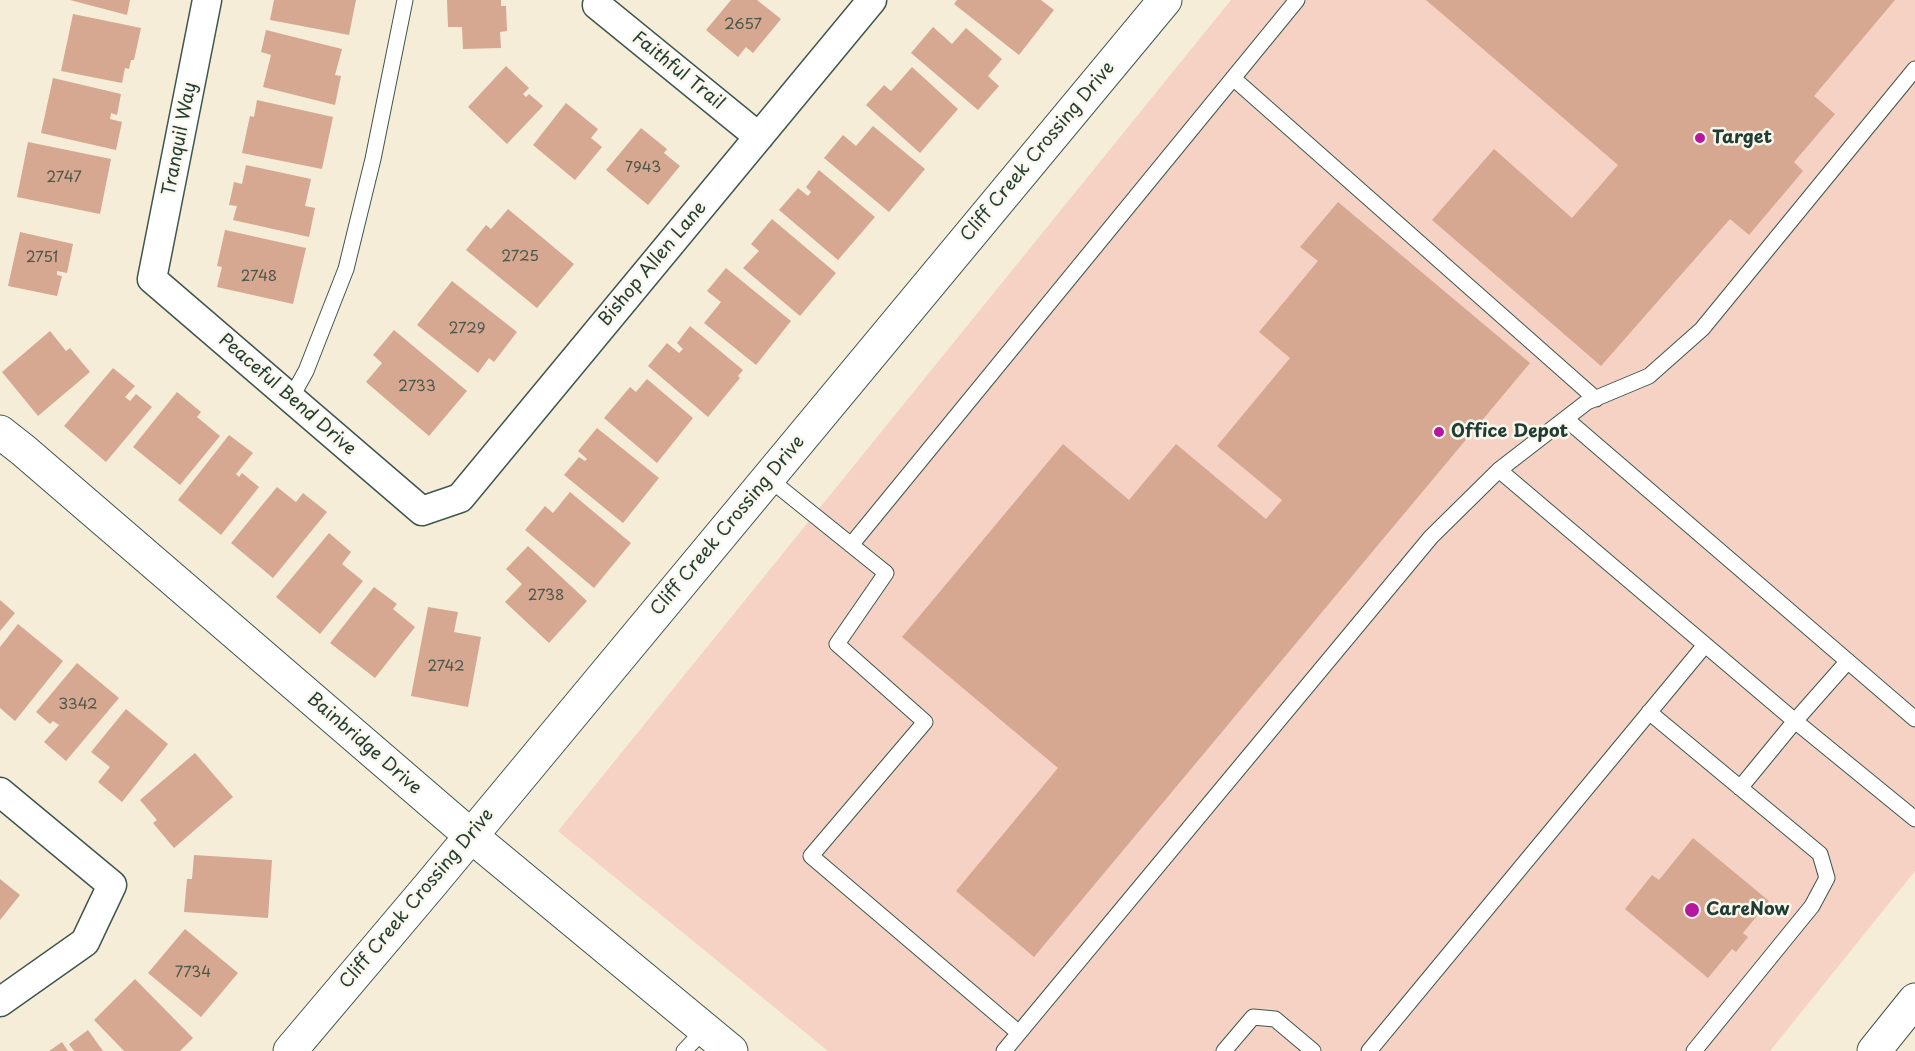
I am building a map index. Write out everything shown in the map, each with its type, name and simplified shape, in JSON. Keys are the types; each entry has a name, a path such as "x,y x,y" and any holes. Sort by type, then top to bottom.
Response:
{"street":[{"name":"Tranquil Way","path":"152,279 207,0"},
{"name":"Bishop Allen Lane","path":"422,511 460,498 872,0"},
{"name":"Cliff Creek Crossing Drive","path":"290,1051 1165,0"},
{"name":"Faithful Trail","path":"597,5 759,136"},
{"name":"Peaceful Bend Drive","path":"152,279 422,511"},
{"name":"Bainbridge Drive","path":"0,432 470,836 694,1040 731,1051"},
{"path":"0,792 112,885 85,942 0,1002"},
{"path":"1874,1051 1915,1000"}],"lane":[{"path":"291,399 306,371 346,269 373,159 405,0"},
{"path":"851,545 1297,0"},
{"path":"1004,1051 1431,537 1499,470 1587,402 1648,376 1702,328 1915,69"},
{"path":"1233,78 1596,399"},
{"path":"1566,419 1915,719"},
{"path":"1499,470 1794,722 1915,819"},
{"path":"768,478 886,573 837,644 924,722 811,856 1019,1033"},
{"path":"1369,1051 1705,645"},
{"path":"1740,788 1848,661"},
{"path":"1649,712 1820,854 1827,878 1812,906 1694,1051"},
{"path":"1224,1051 1253,1017 1275,1018 1313,1051"}],"shaded area":[{"path":"1231,0 1915,0 1915,871 1770,1051 828,1051 558,831"}],"building":[{"path":"70,0 130,0 127,15"},
{"path":"274,0 356,0 349,35 270,20"},
{"path":"447,0 501,0 501,6 506,6 507,31 500,32 501,48 463,49 462,27 448,27"},
{"path":"731,0 757,0 781,19 753,53 746,47 738,57 706,30"},
{"path":"957,0 1041,0 1054,10 1019,55 954,4"},
{"name":"Target","path":"1426,0 1895,0 1814,96 1835,114 1794,162 1803,171 1749,235 1730,219 1601,366 1432,220 1494,149 1572,218 1618,165"},
{"path":"73,14 141,28 134,60 131,60 129,69 125,68 122,83 61,71"},
{"path":"933,27 952,44 966,28 1002,59 988,76 999,86 978,110 911,53"},
{"path":"266,30 342,49 335,75 341,76 335,105 263,87 271,55 261,52"},
{"path":"506,66 529,88 523,94 526,97 529,94 543,106 507,144 468,107"},
{"path":"912,67 958,109 920,153 866,105 884,85 891,91"},
{"path":"53,78 121,94 117,115 111,113 110,119 122,122 116,150 41,133"},
{"path":"257,100 333,117 322,169 242,153 250,116 254,117"},
{"path":"566,103 598,129 591,138 602,147 575,180 533,145"},
{"path":"873,126 925,169 889,212 824,158 843,135 856,146"},
{"path":"641,128 667,149 664,153 680,166 648,205 606,170"},
{"path":"28,142 111,159 100,214 17,197"},
{"path":"246,165 311,179 305,206 315,208 309,237 233,220 237,206 229,205 234,182 242,184"},
{"path":"819,170 875,217 838,260 779,210 798,188 808,196 811,192 806,187"},
{"path":"1338,202 1530,363 1034,957 956,891 1058,768 902,637 1063,444 1129,500 1176,444 1266,519 1282,500 1217,446 1290,358 1259,332 1318,261 1300,247"},
{"path":"508,209 574,264 537,308 466,250 486,225 491,229"},
{"path":"772,219 836,273 800,316 743,268 759,251 751,244"},
{"path":"225,230 306,248 293,304 217,287 222,267 217,266"},
{"path":"20,232 73,244 67,273 57,271 57,275 62,276 57,296 8,286"},
{"path":"726,268 791,321 756,365 704,323 721,302 707,291"},
{"path":"452,281 517,332 494,362 489,358 478,373 417,325"},
{"path":"690,326 743,370 738,376 740,378 708,417 648,366 667,343 679,353 683,349 677,343"},
{"path":"394,330 467,391 429,436 366,382 382,363 373,355"},
{"path":"50,331 66,351 70,348 90,372 38,416 2,372"},
{"path":"113,368 135,386 125,397 130,401 136,394 152,407 106,462 64,426"},
{"path":"647,379 693,418 657,463 604,418 630,387 636,392"},
{"path":"177,392 201,412 197,417 220,436 180,485 133,447"},
{"path":"597,428 659,478 623,523 564,475 579,457 585,461 587,459 578,451"},
{"path":"229,435 253,453 236,474 239,477 242,473 259,487 221,535 178,500"},
{"path":"277,487 296,502 303,493 327,512 273,578 231,543"},
{"path":"570,492 631,543 594,588 525,530 545,506 553,513"},
{"path":"329,533 351,552 342,564 363,581 320,634 276,597"},
{"path":"528,546 587,601 549,643 505,602 522,584 506,569"},
{"path":"374,587 397,604 393,609 415,627 375,678 330,643"},
{"path":"0,600 15,613 0,631"},
{"path":"428,607 458,612 454,632 481,637 468,707 411,696"},
{"path":"18,624 63,661 15,721 0,708 0,647"},
{"path":"77,663 119,698 66,761 44,742 59,725 53,721 50,724 36,712"},
{"path":"126,709 168,744 122,802 98,782 110,767 91,752"},
{"path":"195,753 233,797 174,848 153,823 157,820 140,800"},
{"path":"1693,838 1769,901 1743,933 1748,937 1736,952 1732,949 1708,978 1625,909 1652,875 1659,880"},
{"path":"194,855 272,860 268,918 184,912 187,879 192,879"},
{"path":"0,879 20,895 0,920"},
{"path":"185,929 238,973 201,1017 148,973"},
{"path":"135,979 193,1038 180,1051 124,1051 94,1020"},
{"path":"88,1030 103,1051 74,1051 69,1044"},
{"path":"62,1042 68,1051 49,1051"}],"place":[{"name":"Target","path":"1700,138"},
{"name":"Office Depot","path":"1439,432"},
{"name":"CareNow","path":"1692,910"}]}
